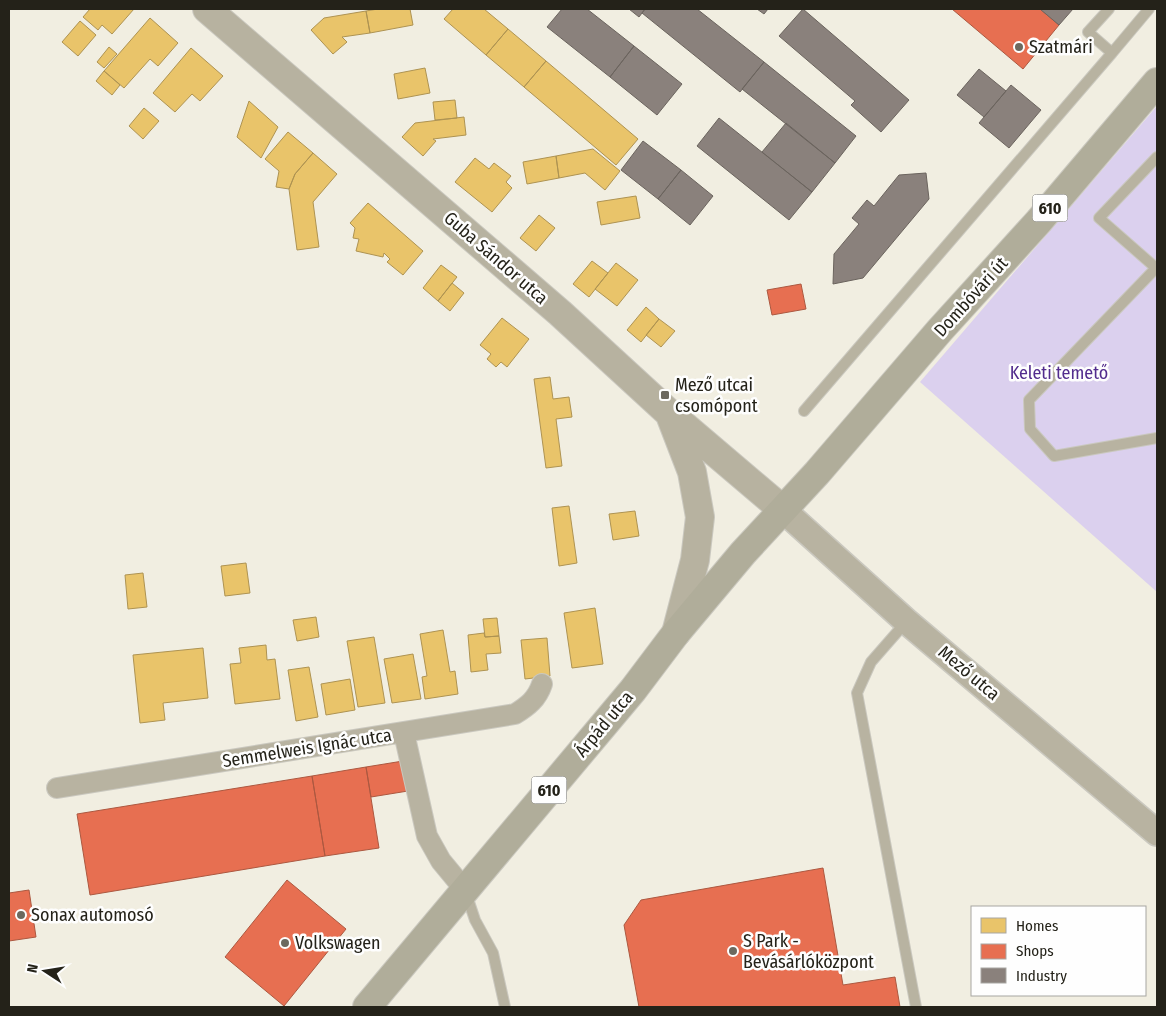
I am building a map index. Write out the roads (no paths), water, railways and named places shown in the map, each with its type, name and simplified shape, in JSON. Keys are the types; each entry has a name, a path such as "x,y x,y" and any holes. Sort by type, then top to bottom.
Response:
{"main road":[{"name":"Guba Sándor utca","path":"207,9 560,313 670,414 783,510"},
{"name":"Dombóvári út","path":"783,510 940,330 1039,221 1157,82"},
{"path":"670,414 692,472 700,517 695,560 676,633"},
{"name":"Árpád utca","path":"368,1007 633,690 676,633 743,553 783,510"}],"street":[{"name":"Mező utca","path":"783,510 906,621 1157,833"},
{"name":"Semmelweis Ignác utca","path":"57,788 514,714 528,707 538,695 542,684"},
{"path":"404,733 427,836 441,860 465,890"}],"lane":[{"path":"1109,9 1088,32 1112,53"},
{"path":"804,411 1149,9"},
{"path":"1157,157 1099,218 1156,268 1030,400 1030,428 1054,456 1157,438"},
{"path":"906,621 871,662 858,693 916,1007"},
{"path":"465,890 475,920 493,953 505,1007"}],"place":[{"name":"Szatmári","path":"1019,47"},
{"name":"Mező utcai csomópont","path":"665,395"},
{"name":"Sonax automosó","path":"21,915"},
{"name":"Volkswagen","path":"285,943"},
{"name":"S Park - Bevásárlóközpont","path":"733,951"}],"park label":[{"name":"Keleti temető","path":"1059,373"}]}
